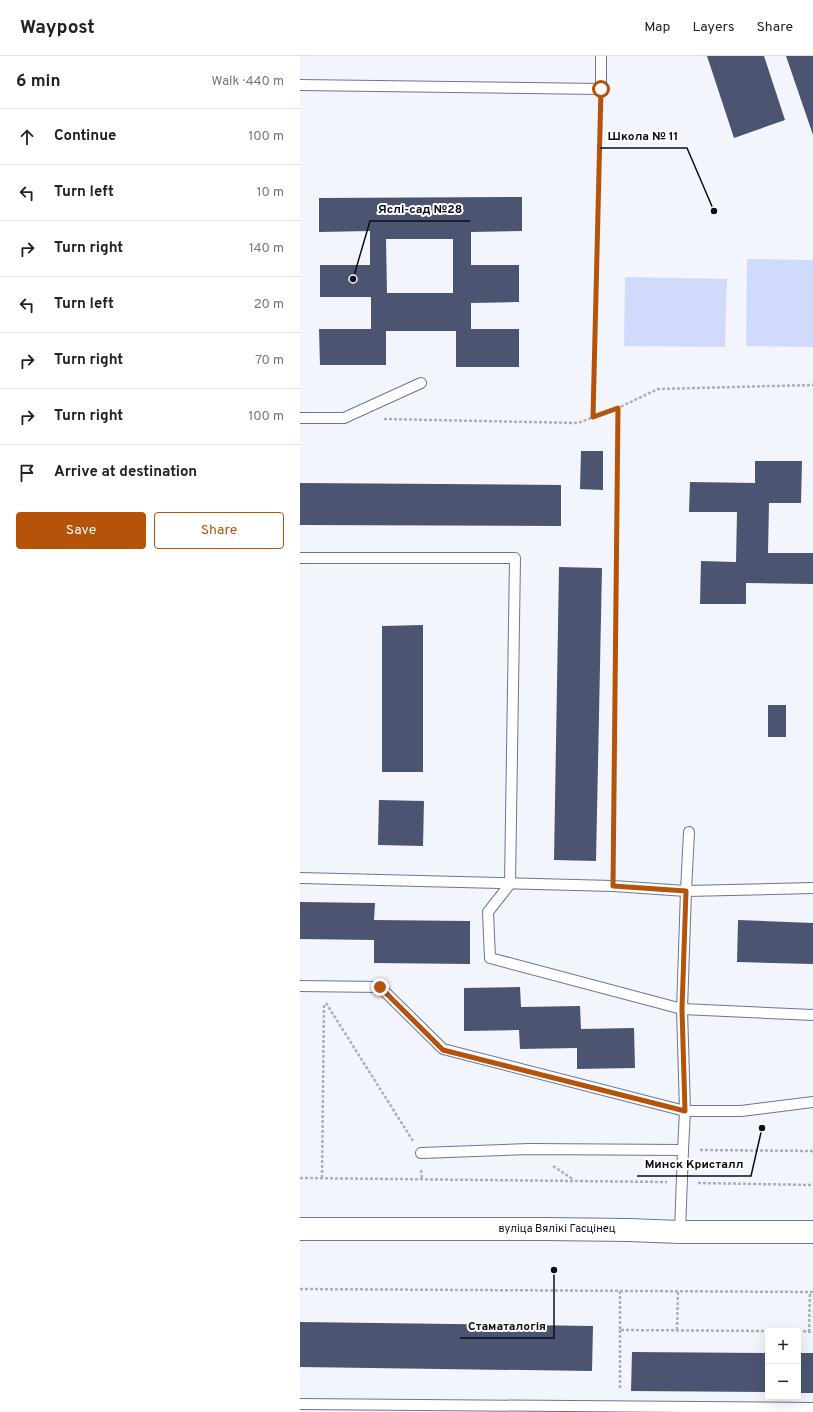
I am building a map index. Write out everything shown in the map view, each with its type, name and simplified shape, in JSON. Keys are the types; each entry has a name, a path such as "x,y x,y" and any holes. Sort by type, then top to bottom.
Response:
{"main road":[{"name":"вуліца Вялікі Гасцінец","path":"300,1229 552,1229 680,1232 813,1232"}],"lane":[{"path":"300,85 601,89 601,56"},
{"path":"300,418 344,418 421,383"},
{"path":"300,558 515,558 510,884 488,912 490,958 682,1009 813,1015"},
{"path":"680,1232 685,1111 682,1009 689,832"},
{"path":"300,878 613,886 686,891 813,888"},
{"path":"300,986 380,987 443,1050 685,1111 741,1111 813,1102"},
{"path":"421,1153 529,1149 683,1150"},
{"path":"300,1404 319,1408 813,1408"}],"path":[{"path":"593,417 601,89"},
{"path":"383,419 578,423 618,408 658,389 813,385"},
{"path":"613,886 618,408"},
{"path":"322,1178 324,999 421,1153 422,1179"},
{"path":"683,1150 813,1151"},
{"path":"300,1178 630,1181 813,1185"},
{"path":"300,1288 811,1292 809,1332"},
{"path":"620,1290 620,1407"},
{"path":"677,1330 678,1291"},
{"path":"620,1330 765,1331"},
{"path":"801,1332 813,1332"}],"shaded area":[{"path":"747,259 813,260 813,347 746,346"},
{"path":"625,277 727,279 725,347 624,346"}],"building":[{"path":"707,56 764,56 785,120 734,138"},
{"path":"786,56 813,56 813,135"},
{"path":"522,197 522,231 471,232 471,265 519,265 519,302 471,303 471,329 519,329 519,367 456,367 456,331 386,331 386,365 320,365 319,329 371,329 371,297 320,297 320,265 370,265 370,231 319,232 319,198","holes":["386,239 453,239 453,293 387,293"]},
{"path":"581,451 603,451 603,490 580,489"},
{"path":"755,461 802,461 801,503 769,503 768,553 813,553 813,584 746,583 746,604 700,604 701,561 736,562 737,512 689,512 690,482 755,483"},
{"path":"300,483 561,485 561,526 300,525"},
{"path":"559,567 602,568 596,861 554,860"},
{"path":"423,625 423,772 382,772 382,626"},
{"path":"768,705 786,705 786,737 768,737"},
{"path":"379,800 424,801 423,846 378,845"},
{"path":"300,902 375,903 374,920 470,921 470,964 374,963 374,940 300,939"},
{"path":"738,920 813,923 813,964 737,962"},
{"path":"520,987 521,1007 580,1006 581,1029 634,1028 635,1068 577,1069 577,1048 520,1049 519,1030 464,1031 464,988"},
{"path":"300,1322 593,1326 592,1371 300,1367"},
{"path":"632,1352 765,1353 765,1392 631,1391"},
{"path":"801,1353 813,1353 813,1393 801,1393"}],"place":[{"name":"Школа № 11","path":"714,211"},
{"name":"Яслі-сад №28","path":"353,279"},
{"name":"Минск Кристалл","path":"762,1128"},
{"name":"Стаматалогія","path":"554,1270"}],"route":[{"path":"380,987 443,1050 685,1111 682,1009 686,891 613,886 618,408 593,417 601,89"}]}
